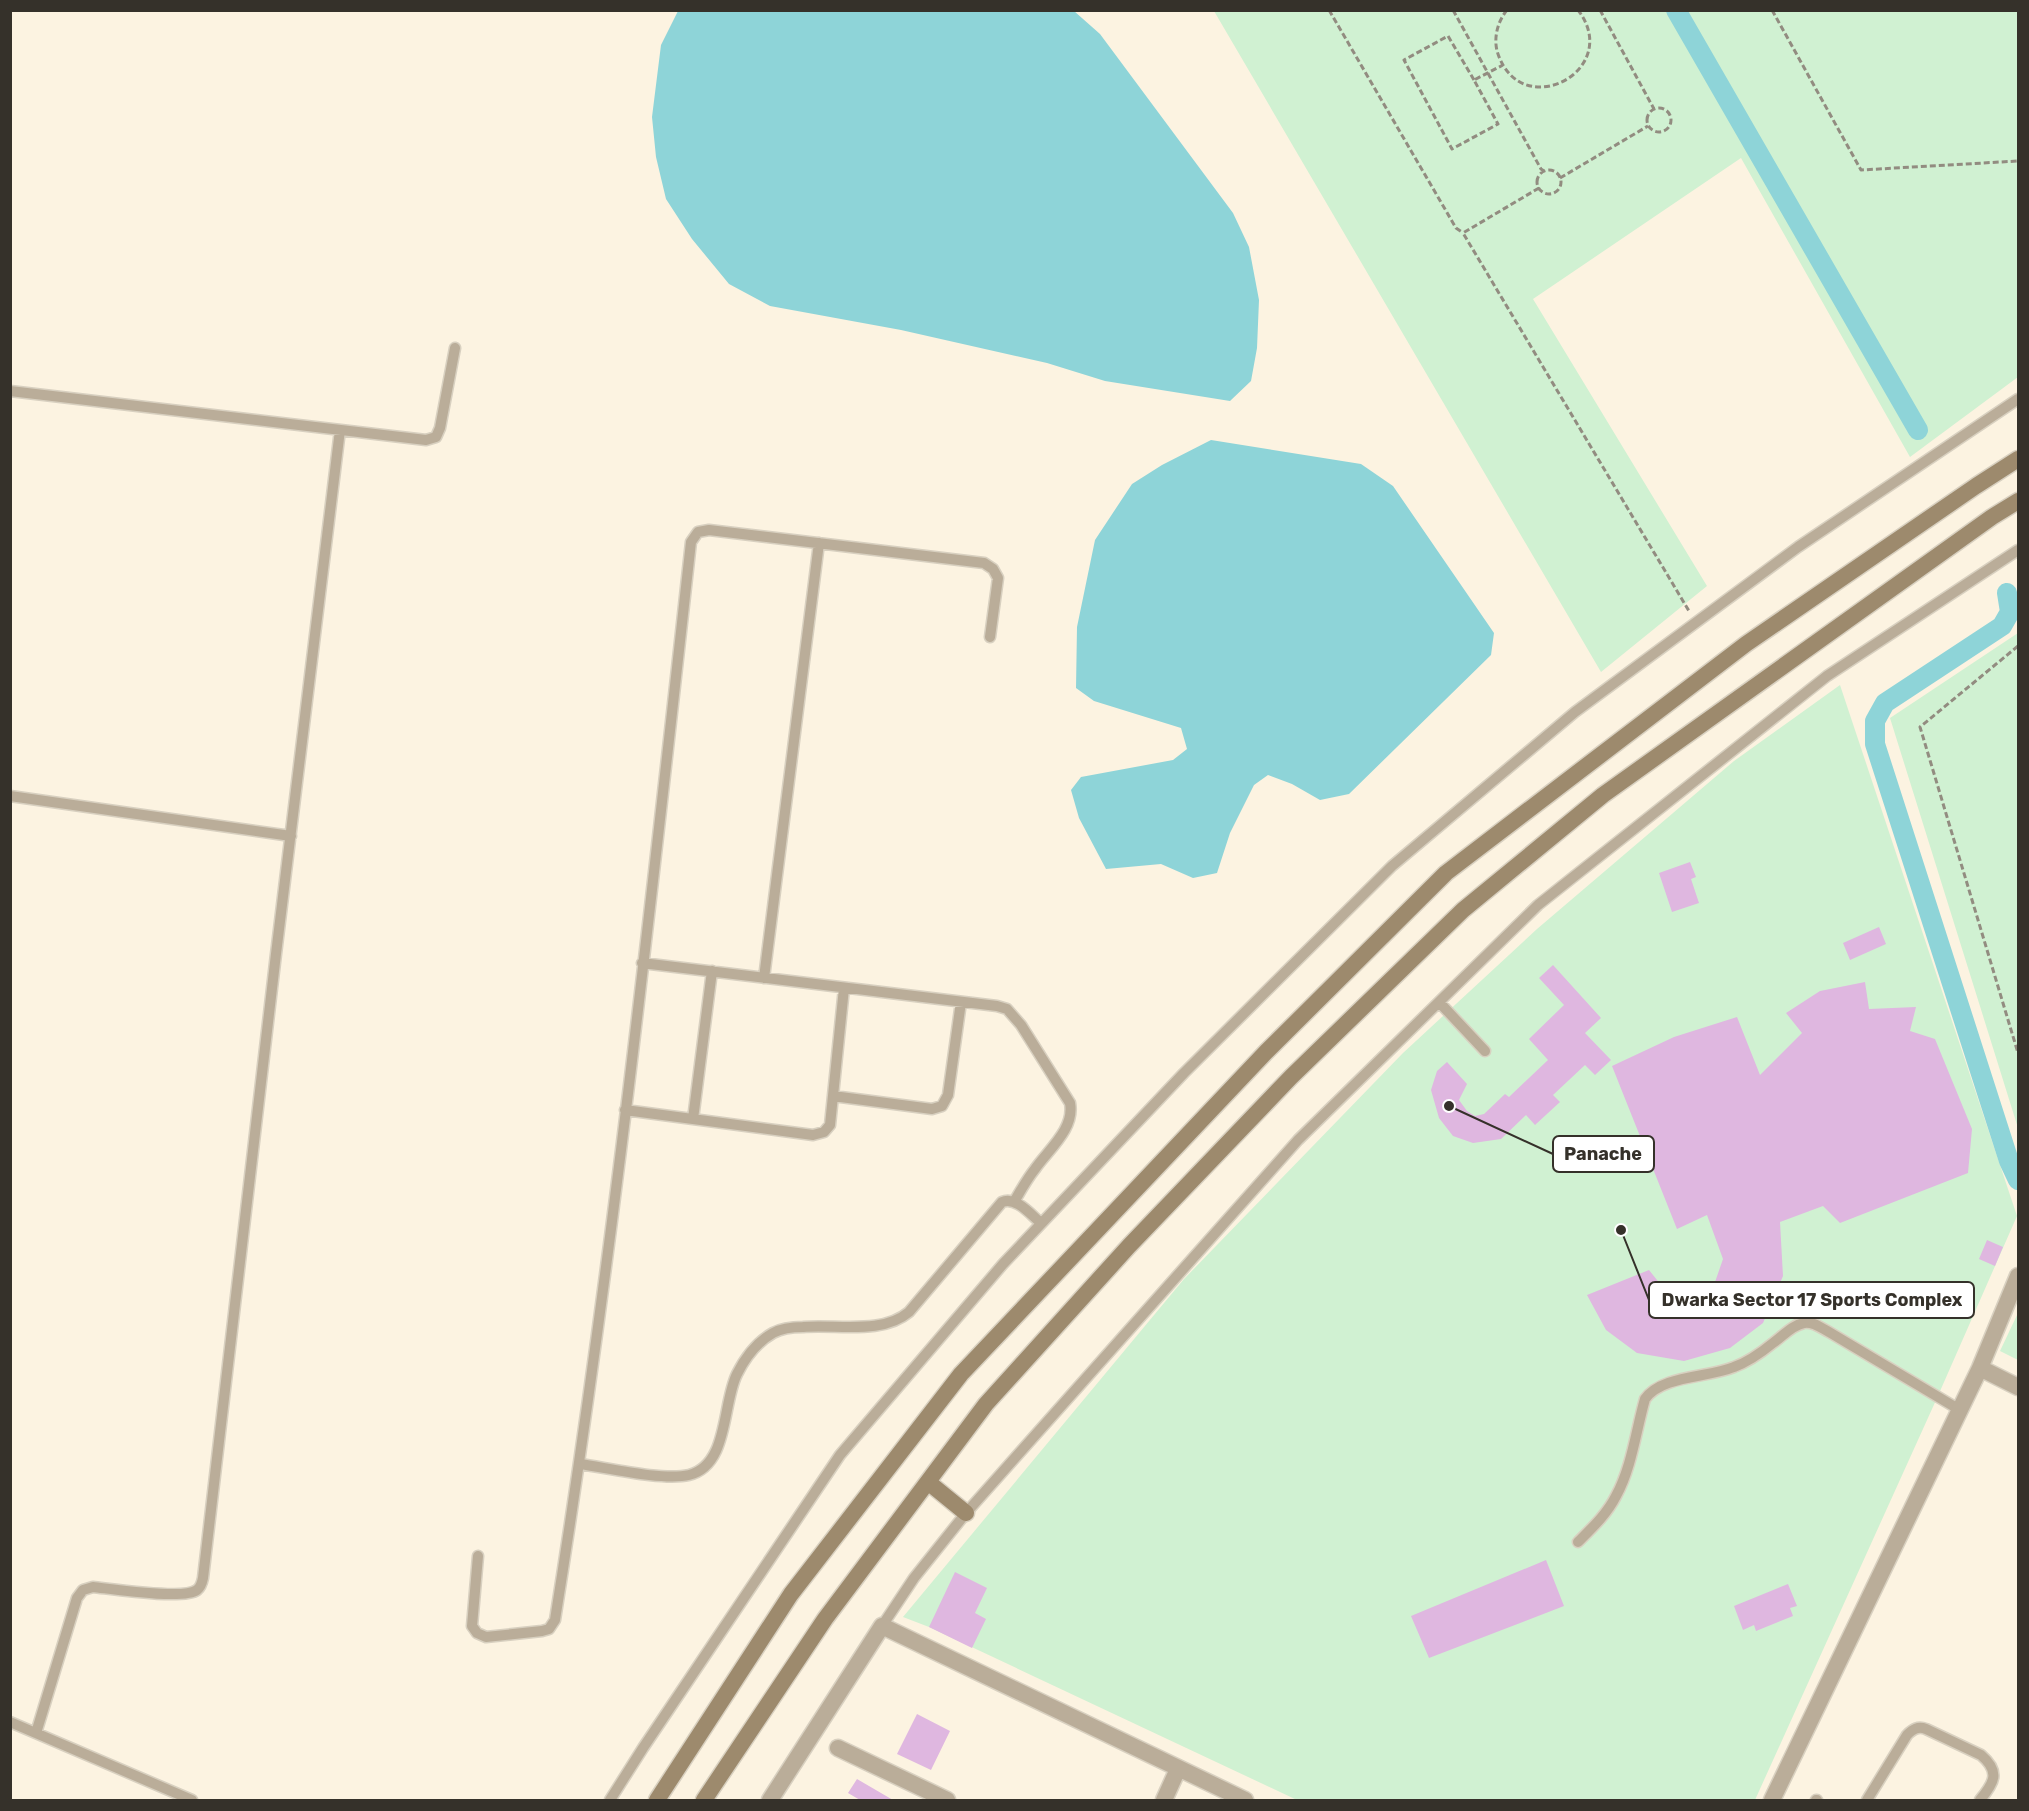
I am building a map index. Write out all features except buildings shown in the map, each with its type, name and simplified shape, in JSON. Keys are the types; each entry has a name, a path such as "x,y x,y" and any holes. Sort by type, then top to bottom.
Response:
{"main road":[{"path":"657,1800 791,1594 961,1374 1266,1052 1446,873 1746,644 2019,459"},
{"path":"704,1800 825,1619 986,1404 1129,1246 1291,1077 1463,910 1603,795 2019,501"},
{"path":"928,1482 966,1513"}],"street":[{"path":"1772,1800 1980,1368 2019,1276"},
{"path":"1980,1368 2019,1386"},
{"path":"770,1800 882,1626 1245,1800"},
{"path":"838,1748 947,1800"},
{"path":"1164,1800 1178,1769"}],"lane":[{"path":"10,391 426,440 436,437 440,428 455,348"},
{"path":"610,1800 840,1455 995,1273 1041,1223 1184,1073 1392,866 1575,712 1798,547 2019,399"},
{"path":"36,1733 76,1598 83,1590 93,1587 180,1595 196,1591 203,1578 340,430"},
{"path":"478,1556 472,1626 477,1633 486,1637 549,1629 555,1620 580,1464 625,1110 691,542 698,532 709,530 984,563 993,568 998,578 990,637"},
{"path":"764,978 819,543"},
{"path":"882,1626 914,1578 966,1513 1298,1140 1538,905 1818,683 2019,550"},
{"path":"10,796 291,836"},
{"path":"642,963 998,1006 1006,1009 1021,1025 1070,1103 1072,1111 1062,1136 1035,1168 1014,1202"},
{"path":"693,1119 711,971"},
{"path":"625,1110 813,1136 824,1132 830,1125 844,988"},
{"path":"833,1096 932,1109 942,1106 948,1095 961,1002"},
{"path":"1439,1002 1485,1051"},
{"path":"580,1464 668,1476 688,1475 698,1471 706,1466 714,1456 719,1444 736,1375 755,1347 773,1332 788,1328 872,1326 903,1318 1002,1202 1007,1200 1014,1202 1041,1223"},
{"path":"1578,1542 1602,1518 1617,1496 1645,1399 1649,1394 1657,1387 1735,1367 1802,1323 1812,1323 1829,1332 1960,1410"},
{"path":"10,1722 192,1800"},
{"path":"1871,1800 1907,1735 1918,1728 1935,1733 1981,1755 1988,1761 1994,1779 1980,1800"}],"path":[{"path":"1329,10 1456,228 1463,233 1696,623"},
{"path":"1453,10 1541,169 1556,172 1560,178 1560,185 1553,193 1545,193 1539,188 1538,177 1544,171"},
{"path":"1507,10 1497,30 1496,47 1503,65 1510,74 1522,83 1536,87 1550,87 1564,82 1576,74 1585,62 1589,47 1589,33 1578,10"},
{"path":"1600,10 1654,110"},
{"path":"1772,10 1861,170 2019,161"},
{"path":"1448,36 1474,80 1498,124 1452,149 1404,60 1448,36"},
{"path":"1474,80 1503,65"},
{"path":"1654,110 1665,110 1670,116 1670,124 1662,132 1655,132 1648,126 1648,115 1654,110"},
{"path":"1560,178 1648,126"},
{"path":"1463,233 1539,188"},
{"path":"2019,646 1920,727 2019,1053"}],"green space":[{"path":"1214,11 2018,11 2018,377 1910,457 1741,158 1533,299 1707,586 1601,672"},
{"path":"2018,633 2018,1128 1890,718"},
{"path":"1840,685 2017,1216 1755,1800 1297,1800 929,1627 903,1617 1184,1279 1403,1053 1537,929 1734,761"},
{"path":"2018,1313 2018,1360 2000,1351"}],"water":[{"path":"678,11 1074,11 1100,34 1233,213 1249,247 1259,300 1257,348 1251,381 1230,401 1105,381 1047,363 901,330 770,306 729,284 692,239 666,199 656,157 652,117 661,45"},
{"path":"1211,440 1361,464 1393,486 1494,633 1491,655 1349,794 1320,800 1292,784 1268,775 1254,785 1230,833 1217,873 1193,878 1161,864 1106,869 1079,818 1071,790 1081,777 1173,760 1187,749 1181,728 1094,701 1076,688 1077,627 1095,540 1132,484 1162,465"}],"waterway":[{"path":"1676,10 1918,430"},
{"path":"2007,593 2010,612 2002,626 1885,703 1875,721 1875,744 2009,1161 2018,1180"}],"place":[{"name":"Panache","path":"1449,1106"},
{"name":"Dwarka Sector 17 Sports Complex","path":"1621,1230"}]}
